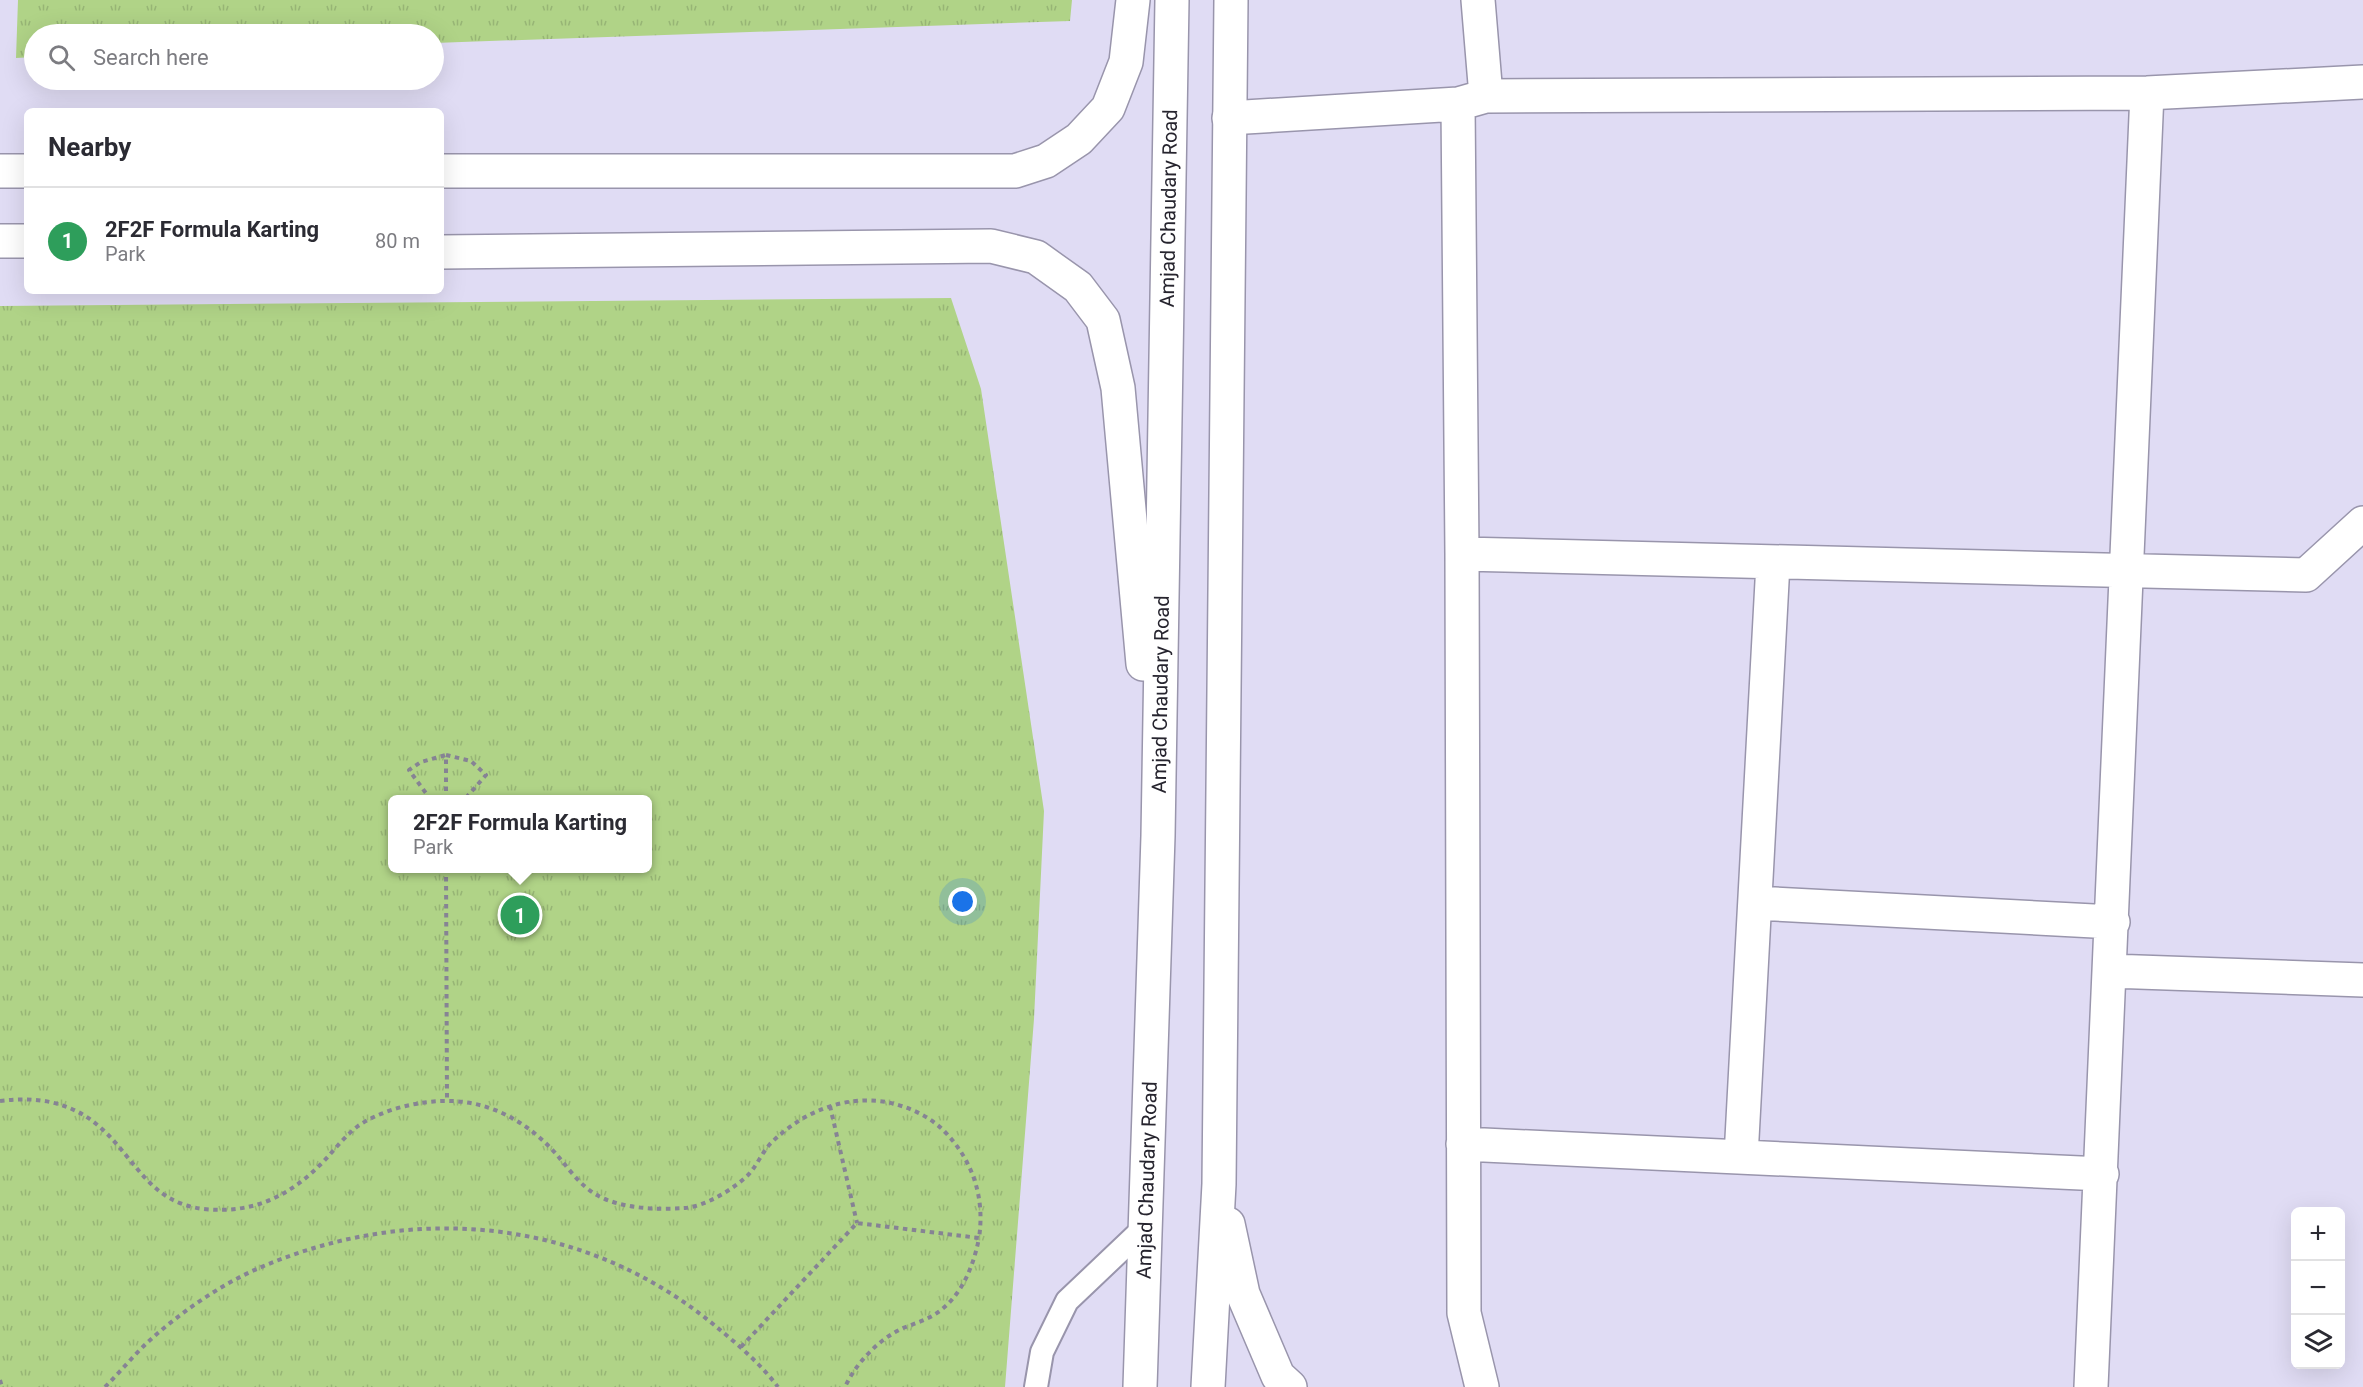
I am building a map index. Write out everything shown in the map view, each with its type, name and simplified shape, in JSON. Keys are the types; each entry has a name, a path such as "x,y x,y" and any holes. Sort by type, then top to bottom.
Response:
{"street":[{"path":"444,171 1015,171 1046,161 1079,139 1108,108 1126,62 1133,0"},
{"name":"Amjad Chaudary Road","path":"1140,1387 1158,836 1172,0"},
{"path":"1208,1387 1219,1184 1231,0"},
{"path":"1478,0 1472,100 1462,554 1463,1144 1464,1313 1482,1387"},
{"path":"1229,118 1472,100 2148,93 2363,82"},
{"path":"2091,1387 2148,93"},
{"path":"0,171 24,171"},
{"path":"0,241 24,241"},
{"path":"444,252 992,246 1036,257 1078,287 1103,320 1118,388 1158,836"},
{"path":"1462,554 2306,575 2363,523"},
{"path":"1741,1157 1773,563"},
{"path":"1755,903 2113,922"},
{"path":"2110,971 2363,980"},
{"path":"1463,1144 2102,1174"},
{"path":"1219,1184 1243,1294 1278,1376 1290,1387"}],"lane":[{"path":"1036,1387 1042,1352 1067,1301 1145,1227"}],"path":[{"path":"446,755 446,795"},
{"path":"427,795 409,770 421,762 446,755 471,761 486,776 469,795"},
{"path":"447,873 447,1101"},
{"path":"0,1101 40,1099 61,1103 81,1113 102,1129 147,1182 163,1196 201,1209 229,1210 253,1207 278,1198 302,1181 359,1126 382,1114 408,1106 447,1101 472,1102 513,1118 534,1132 582,1184 597,1195 624,1204 665,1209 689,1207 733,1187 749,1173 768,1146 804,1116 830,1106 872,1100 894,1103 919,1113 939,1125 956,1143 970,1168 979,1192 982,1216 979,1238 975,1258 953,1298 940,1311 900,1330 876,1346 861,1362 845,1387"},
{"path":"830,1106 857,1223"},
{"path":"857,1223 979,1238"},
{"path":"741,1347 857,1223"},
{"path":"105,1387 149,1341 200,1301 257,1269 317,1245 381,1231 446,1227 511,1233 574,1247 635,1272 690,1305 741,1347 778,1387"},
{"path":"0,1380 2,1387"}],"green space":[{"path":"18,0 1072,0 1070,21 444,43 444,24 24,24 24,58 16,58"},
{"path":"951,298 981,389 1044,811 1034,1019 1005,1387 0,1387 0,306"}],"place":[{"name":"2F2F Formula Karting","path":"520,915"}]}
